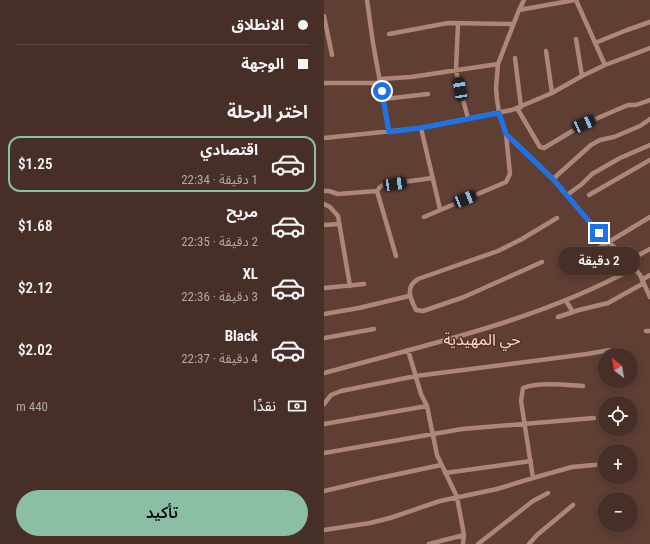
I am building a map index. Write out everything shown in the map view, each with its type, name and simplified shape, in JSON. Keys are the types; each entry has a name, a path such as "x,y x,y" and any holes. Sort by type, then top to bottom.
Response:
{"street":[{"path":"367,0 389,132"},
{"path":"424,217 506,182 510,174 506,134 499,113 496,88 498,64 518,10 524,0"},
{"path":"518,10 576,0 605,65"},
{"path":"324,16 326,36 332,55"},
{"path":"595,43 650,22"},
{"path":"389,34 448,23 513,24"},
{"path":"458,23 456,70 468,118"},
{"path":"576,39 582,76"},
{"path":"324,138 420,128 519,108 552,93 605,65 650,48"},
{"path":"546,51 552,93"},
{"path":"515,58 519,108 540,147 544,148 584,124 628,105 636,105 650,100"},
{"path":"324,83 380,81 498,64"},
{"path":"384,100 428,94"},
{"path":"553,179 591,145 600,140 614,137 640,126 650,119"},
{"path":"420,128 440,209"},
{"path":"506,134 553,179 599,233 628,261 643,282 650,297"},
{"path":"567,195 582,184 592,174 620,158 650,145"},
{"path":"589,195 650,160"},
{"path":"396,256 377,191 380,186 383,185 432,178"},
{"path":"324,191 338,194 377,191"},
{"path":"324,204 338,216 350,286"},
{"path":"564,269 650,217"},
{"path":"542,262 464,297 423,311 416,310 409,296 412,285 418,279 498,251 558,218"},
{"path":"324,225 339,224"},
{"path":"628,261 650,249"},
{"path":"324,373 512,321 566,301 634,268"},
{"path":"558,317 608,303 643,282 650,275"},
{"path":"324,288 364,284"},
{"path":"324,314 359,308 409,296"},
{"path":"566,301 573,312"},
{"path":"324,338 374,329"},
{"path":"408,350 427,406 437,455 457,497 464,535 463,544"},
{"path":"324,404 332,395 341,390 416,376 598,352"},
{"path":"533,478 524,424 522,401 523,388 527,386 555,385 583,386"},
{"path":"324,424 427,406"},
{"path":"324,453 462,430 594,418"},
{"path":"446,473 531,461"},
{"path":"324,491 375,478 441,465"},
{"path":"324,530 370,523 390,518 440,500 497,489 572,467 598,465"},
{"path":"478,544 533,501 548,493"},
{"path":"529,544 537,534 573,505"},
{"path":"429,544 464,535"}],"district":[{"name":"حي المهيدية","path":"482,339"}],"route":[{"path":"382,91 389,132 420,128 499,113 506,134 553,179 599,233"}]}
